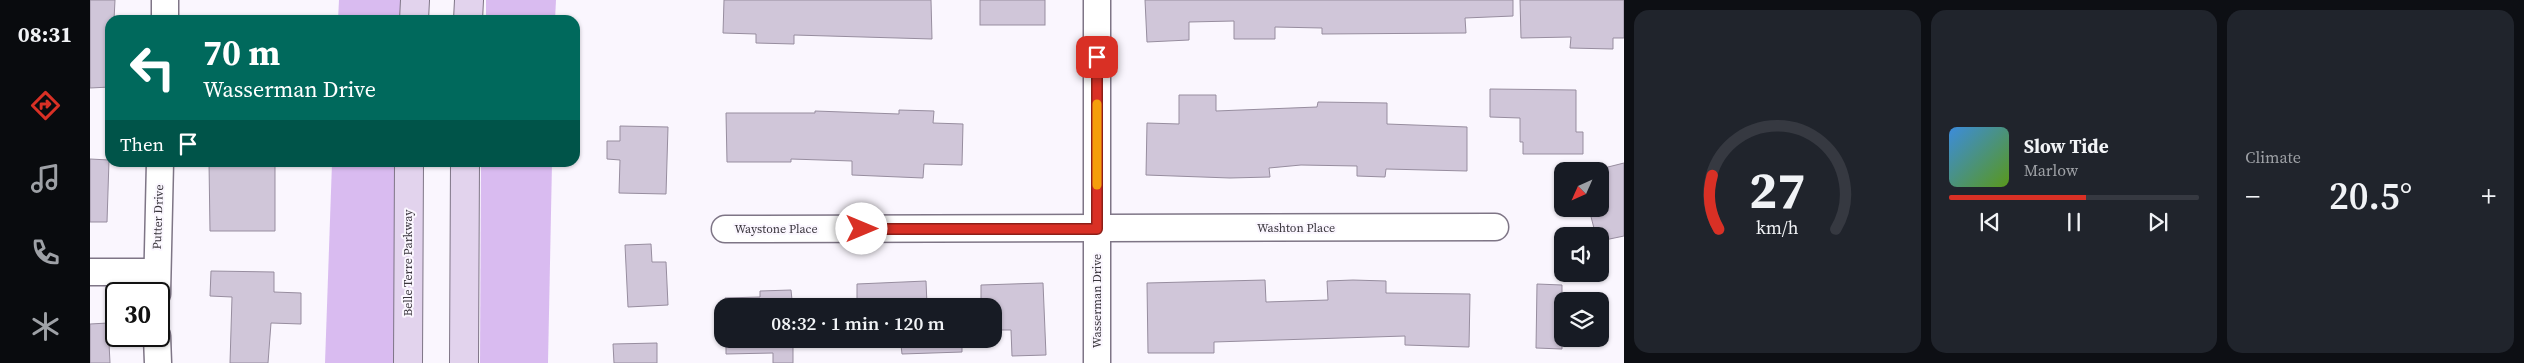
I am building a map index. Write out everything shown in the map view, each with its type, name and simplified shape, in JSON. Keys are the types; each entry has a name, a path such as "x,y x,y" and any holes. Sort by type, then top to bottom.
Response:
{"main road":[{"path":"414,15 415,0"},
{"path":"468,15 469,0"},
{"name":"Belle Terre Parkway","path":"408,363 409,167"},
{"path":"464,363 465,167"}],"street":[{"path":"165,0 165,15"},
{"name":"Wasserman Drive","path":"1096,363 1097,0"},
{"name":"Putter Drive","path":"157,282 160,167"},
{"name":"Washton Place","path":"1097,229 1495,227"},
{"name":"Waystone Place","path":"725,228 1097,229"},
{"name":"Putter Drive","path":"90,272 151,282"},
{"path":"158,347 158,363"}],"shaded area":[{"path":"339,0 403,0 402,15 338,15"},
{"path":"486,0 556,0 555,15 486,15"},
{"path":"332,167 397,167 396,363 325,363"},
{"path":"481,167 552,167 548,363 480,363"}],"building":[{"path":"90,0 115,0 114,15 105,15 105,87 90,88"},
{"path":"724,0 931,0 932,39 794,35 794,44 756,43 756,34 723,33"},
{"path":"980,0 1045,0 1045,25 980,25"},
{"path":"1145,0 1513,0 1513,16 1465,18 1466,33 1322,34 1322,28 1275,27 1275,39 1234,39 1234,21 1189,22 1189,40 1147,42"},
{"path":"1520,0 1624,0 1624,38 1613,38 1613,49 1570,48 1571,37 1521,38"},
{"path":"1490,89 1576,90 1576,132 1583,132 1583,154 1523,154 1523,142 1520,142 1520,118 1490,117"},
{"path":"1179,95 1216,95 1216,111 1317,107 1318,102 1387,103 1387,124 1467,127 1467,171 1386,169 1385,177 1357,176 1357,166 1301,165 1269,168 1270,177 1230,178 1146,175 1147,123 1179,124"},
{"path":"899,110 934,111 933,123 963,124 962,165 924,164 923,178 852,175 852,161 791,159 791,162 727,162 726,113 815,113 815,111 899,114"},
{"path":"620,126 668,127 666,194 619,193 620,160 607,159 607,141 620,141"},
{"path":"90,159 105,160 105,167 109,167 107,222 90,222"},
{"path":"1624,163 1624,236 1609,239 1609,227 1594,227 1591,218 1609,218 1609,167"},
{"path":"209,167 275,167 275,231 210,231"},
{"path":"651,244 652,262 666,262 668,305 628,307 625,245"},
{"path":"211,271 274,272 274,292 301,293 301,324 271,323 268,363 230,363 232,297 210,296"},
{"path":"1265,280 1266,302 1328,300 1327,281 1386,281 1386,293 1470,294 1469,347 1405,345 1405,336 1214,342 1214,353 1148,353 1147,283"},
{"path":"926,281 927,298 857,298 857,284"},
{"path":"1043,283 1046,355 1012,356 1011,330 1002,330 1002,298 981,298 981,285"},
{"path":"1537,284 1562,285 1562,292 1554,292 1554,347 1562,347 1562,349 1536,348"},
{"path":"791,290 792,298 725,298 760,297 760,291"},
{"path":"105,323 105,347 109,347 110,363 90,363 90,324"},
{"path":"657,343 657,363 614,363 613,344"},
{"path":"726,348 793,348 793,363 773,363 773,353 726,354"},
{"path":"901,348 962,348 962,352 902,354"}],"slow traffic":[{"path":"1097,104 1097,185"}],"route":[{"path":"862,229 1097,229 1097,57"}]}
